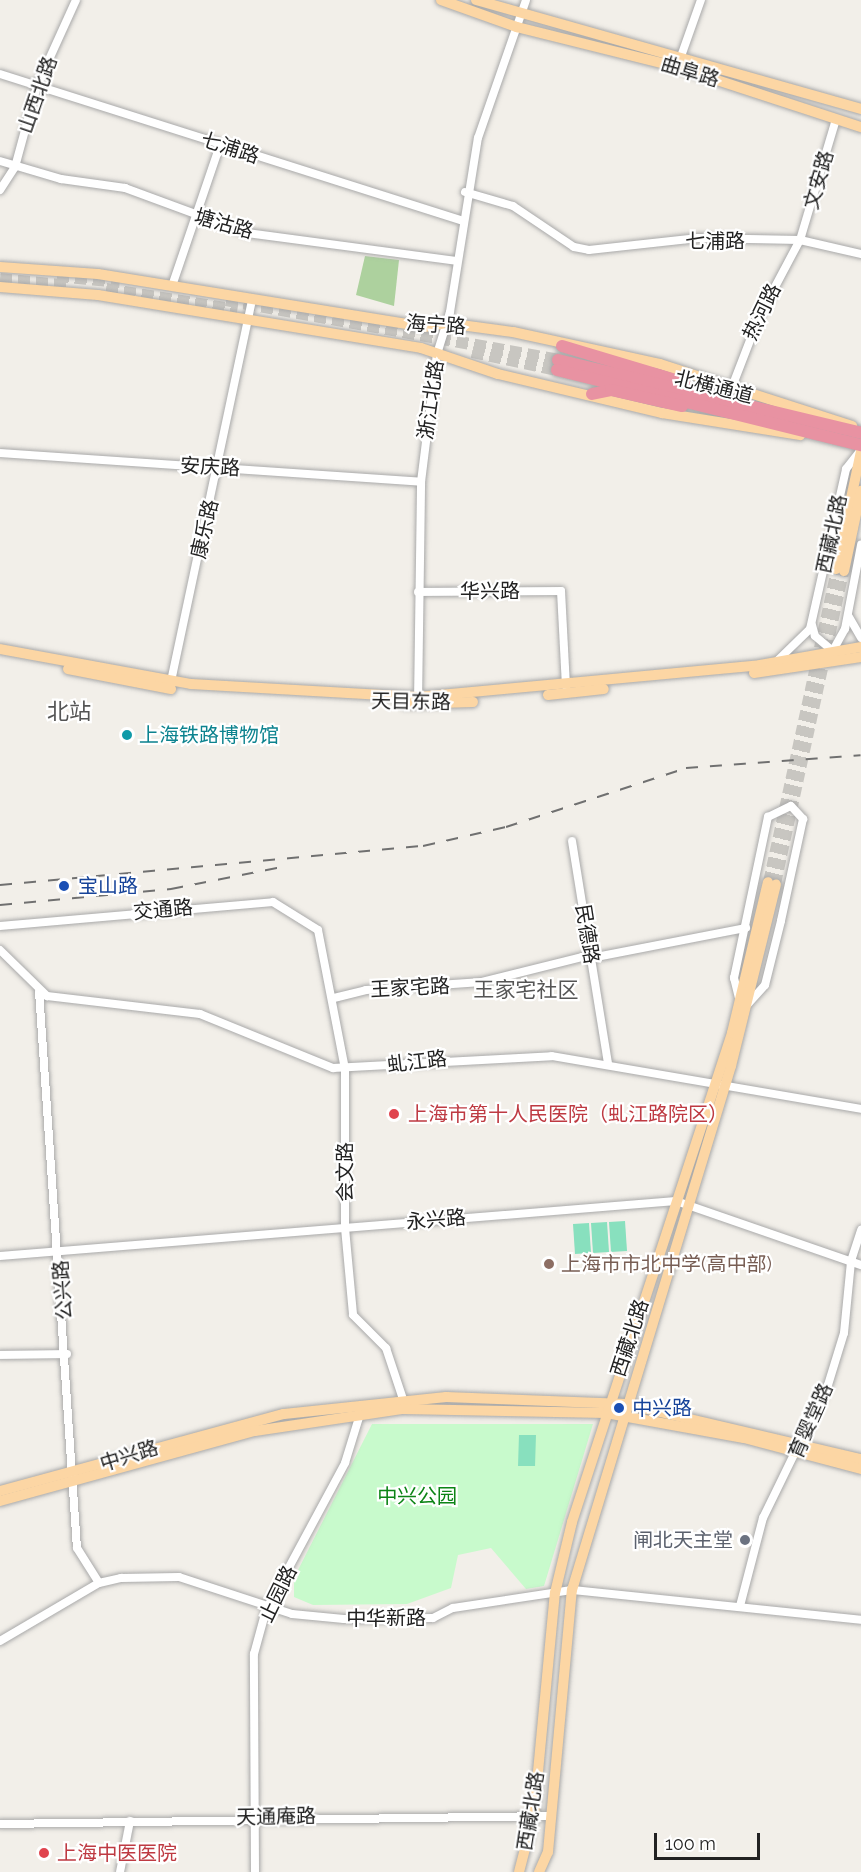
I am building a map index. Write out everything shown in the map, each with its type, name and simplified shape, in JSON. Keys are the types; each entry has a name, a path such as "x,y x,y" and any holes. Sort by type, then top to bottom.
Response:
{"highway":[{"path":"561,346 682,381 695,392"},
{"name":"北横通道","path":"861,431 746,410 711,406 558,365 695,392 746,410 861,449"},
{"path":"592,394 611,390 676,406 711,406"}],"main road":[{"name":"曲阜路","path":"441,0 517,27 679,63 861,109"},
{"name":"曲阜路","path":"476,0 679,63 861,127"},
{"name":"海宁路","path":"0,267 172,286 424,327 446,323 649,362 732,387 861,431"},
{"name":"海宁路","path":"0,287 82,293 248,319 437,354 662,413 861,449"},
{"name":"西藏北路","path":"861,449 840,570 861,491"},
{"name":"天目东路","path":"418,701 773,663 861,647"},
{"name":"天目东路","path":"0,649 170,685"},
{"name":"天目东路","path":"0,656 170,685 418,701 824,664 861,657"},
{"name":"西藏北路","path":"539,1872 551,1816 572,1590 622,1415 688,1203 744,1004 772,883"},
{"name":"西藏北路","path":"519,1872 534,1814 555,1593 609,1401 676,1201 720,1084"},
{"name":"中兴路","path":"0,1501 76,1477 230,1437 404,1399 609,1401 800,1448 861,1468"},
{"name":"中兴路","path":"361,1407 519,1408 606,1413 861,1459"},
{"name":"中兴路","path":"0,1491 76,1477"}],"street":[{"name":"山西北路","path":"0,190 15,167 37,86 75,0"},
{"name":"浙江北路","path":"418,701 421,482 437,354 446,323 465,192 485,115 525,0"},
{"path":"679,63 702,0"},
{"name":"七浦路","path":"0,74 461,220"},
{"name":"文安路","path":"800,240 836,119"},
{"path":"172,286 198,219 220,145"},
{"name":"塘沽路","path":"0,161 15,167 125,188 198,219 262,236 456,261"},
{"name":"七浦路","path":"465,192 513,206 574,247 589,250 698,238 800,240 861,254"},
{"name":"热河路","path":"732,387 754,327 800,240"},
{"name":"康乐路","path":"170,685 219,467 252,299"},
{"name":"西藏北路","path":"773,663 798,646 812,622 846,469 861,449"},
{"name":"安庆路","path":"0,453 421,482"},
{"name":"西藏北路","path":"824,664 841,639 861,545"},
{"name":"华兴路","path":"418,592 561,591 566,686"},
{"path":"848,613 861,638"},
{"path":"812,622 821,643 846,661"},
{"path":"821,643 841,639"},
{"path":"796,808 803,819 765,985 744,1004 734,978 746,928 768,817 796,808"},
{"name":"民德路","path":"572,841 608,1063"},
{"name":"交通路","path":"0,927 273,902 318,930"},
{"name":"王家宅路","path":"334,998 366,990 482,982 590,957 746,928"},
{"name":"会文路","path":"318,930 334,998 345,1069 345,1228 355,1320 386,1348 404,1399"},
{"name":"虬江路","path":"0,951 39,991 76,1003 207,1016 306,1060 345,1069 521,1055 608,1063 861,1109"},
{"name":"公兴路","path":"39,991 76,1477 79,1557 99,1583"},
{"name":"永兴路","path":"0,1256 676,1201 688,1203 861,1265"},
{"name":"育婴堂路","path":"740,1606 763,1518 800,1448 844,1333 851,1261 861,1230"},
{"path":"0,1355 67,1354"},
{"name":"止园路","path":"255,1872 254,1654 268,1605 338,1478 361,1407"},
{"name":"中华新路","path":"0,1641 99,1583 179,1577 268,1605 322,1617 433,1618 453,1608 572,1590 861,1620"},
{"name":"天通庵路","path":"0,1824 255,1816 534,1814 551,1816"},
{"path":"120,1872 130,1821"}],"green space":[{"path":"365,256 399,260 394,306 356,295"},
{"path":"625,1221 627,1251 611,1252 609,1222"},
{"path":"607,1222 609,1252 593,1253 591,1223"},
{"path":"589,1223 591,1253 575,1254 573,1224"},
{"name":"中兴公园","path":"372,1424 593,1424 544,1586 526,1589 491,1548 458,1555 451,1588 407,1604 313,1605 294,1597 294,1578"},
{"path":"519,1435 536,1435 535,1466 518,1466"}],"tunnel":[{"path":"57,276 120,282"},
{"path":"0,279 71,286"},
{"path":"106,289 237,310"},
{"path":"226,300 558,360"},
{"path":"472,352 557,370"},
{"path":"768,882 836,569"},
{"path":"776,884 844,571"}],"railway":[{"path":"0,885 423,846 506,827 686,768 861,755"},
{"path":"0,905 171,889 282,867"}],"place":[{"name":"上海铁路博物馆","path":"127,735"},
{"name":"宝山路","path":"64,886"},
{"name":"上海市第十人民医院（虬江路院区）","path":"394,1114"},
{"name":"上海市市北中学(高中部)","path":"549,1264"},
{"name":"中兴路","path":"619,1408"},
{"name":"闸北天主堂","path":"745,1540"},
{"name":"上海中医医院","path":"44,1853"}],"district":[{"name":"北站","path":"69,712"},
{"name":"王家宅社区","path":"526,990"}]}
